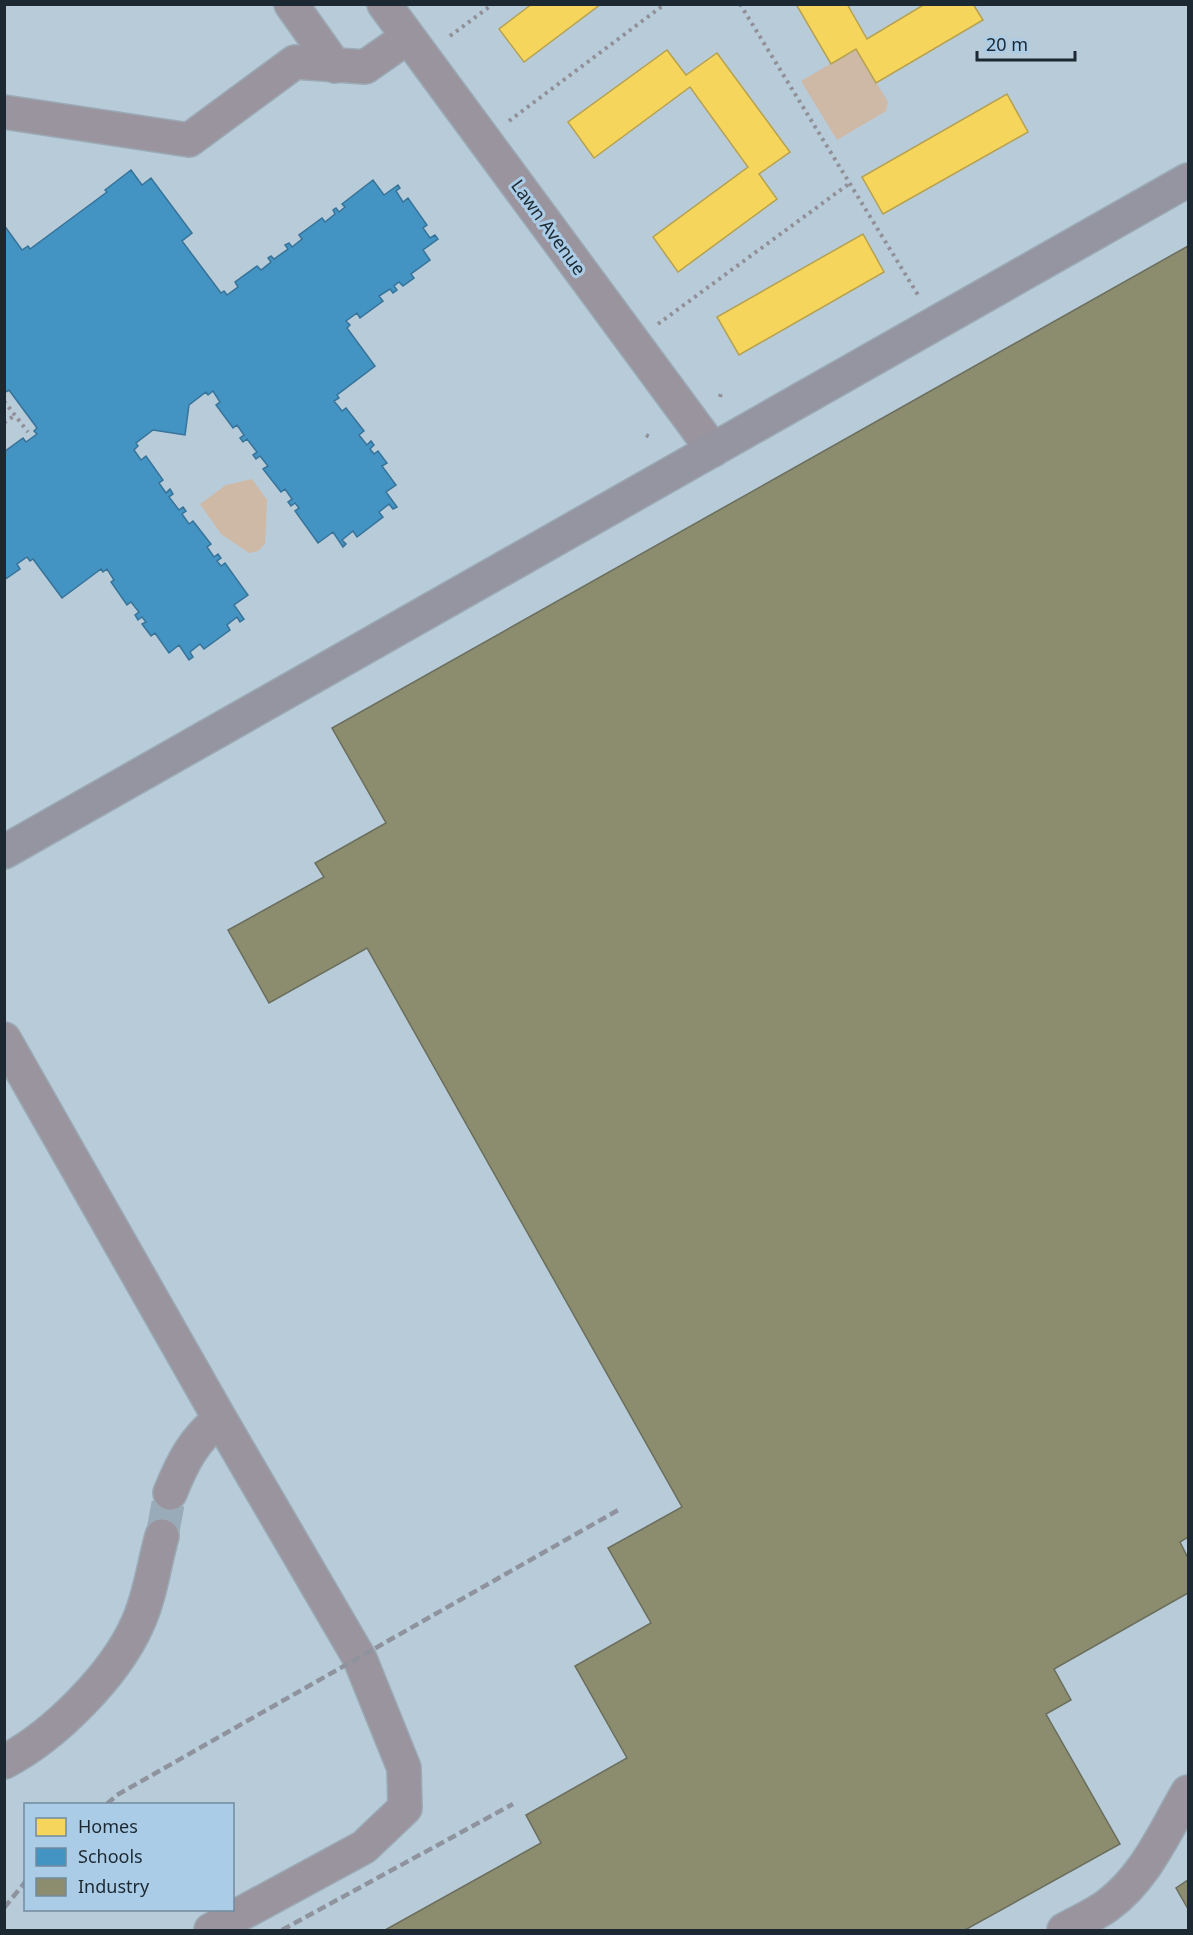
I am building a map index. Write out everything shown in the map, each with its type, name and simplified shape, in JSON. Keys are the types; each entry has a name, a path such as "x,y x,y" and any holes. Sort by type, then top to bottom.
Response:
{"main road":[{"path":"4,852 1188,180"}],"street":[{"path":"291,4 335,66"},
{"name":"Lawn Avenue","path":"384,4 713,450"},
{"path":"4,112 189,140 295,62 365,68 408,37"},
{"path":"4,1039 220,1419 360,1659 404,1768 405,1808 364,1847 211,1930"},
{"path":"170,1493 183,1460 208,1429 220,1419"},
{"path":"4,1762 35,1742 84,1699 115,1662 138,1624 162,1536"},
{"path":"1064,1930 1109,1905 1131,1882 1153,1856 1188,1792"}],"path":[{"path":"447,38 493,4"},
{"path":"507,122 664,4"},
{"path":"740,4 918,296"},
{"path":"656,326 850,183"},
{"path":"720,397 722,390"},
{"path":"4,401 27,432"},
{"path":"4,423 15,415"},
{"path":"645,435 652,438"}],"shaded area":[{"path":"856,49 888,102 886,111 837,140 801,81"},
{"path":"252,479 267,500 265,544 258,551 249,553 221,534 200,504 226,485"}],"building: Homes":[{"path":"532,4 601,4 524,62 499,29"},
{"path":"796,4 847,4 867,39 925,4 973,4 983,20 876,83 856,49 831,64"},
{"path":"667,50 686,75 717,53 790,152 759,174 777,199 678,272 653,237 748,167 690,87 594,158 568,122"},
{"path":"1007,94 1028,132 883,214 862,177"},
{"path":"863,234 884,272 739,355 717,317"}],"building: Schools":[{"path":"131,170 142,185 151,178 192,233 182,241 221,293 224,291 227,295 238,287 235,282 257,266 261,270 271,262 268,258 271,256 274,259 288,249 285,245 289,243 292,247 302,239 299,235 322,218 325,222 335,214 333,210 336,208 339,212 345,207 342,204 373,180 384,195 398,185 400,188 396,191 403,202 408,198 427,225 423,228 430,238 435,235 438,239 423,250 430,260 411,274 414,278 403,286 399,282 394,286 397,290 393,293 390,289 379,296 383,301 360,318 357,313 346,321 350,325 347,328 375,366 337,395 339,398 334,401 342,411 346,408 364,431 359,435 367,445 371,441 374,445 370,449 374,454 378,451 387,463 382,466 396,485 386,492 397,507 393,509 389,504 379,512 383,517 357,537 353,531 342,540 346,544 343,547 333,532 318,543 295,511 299,508 295,503 291,506 288,502 292,499 285,489 281,492 263,469 268,466 260,456 256,459 253,455 257,452 247,439 243,442 240,438 244,435 237,425 233,428 216,405 220,402 213,391 208,395 206,392 189,405 185,435 153,430 136,443 138,446 134,450 141,460 146,456 163,480 159,483 166,493 170,489 173,494 169,497 179,510 183,507 186,511 182,514 189,524 193,521 211,544 207,547 214,557 218,554 221,558 217,561 221,566 225,563 248,595 234,605 244,619 240,622 237,617 227,625 230,630 204,649 200,644 190,652 193,657 189,660 179,645 169,653 155,633 151,636 142,624 146,622 142,617 138,620 135,615 139,612 131,602 127,605 111,582 114,580 107,569 103,572 101,569 62,598 33,559 30,561 27,557 17,564 20,569 4,580 4,452 23,438 26,442 37,434 34,431 37,428 9,390 4,393 4,225 22,250 28,246 30,249 107,192 105,190"}],"building: Industry":[{"path":"1188,246 1188,1537 1180,1542 1188,1558 1188,1593 1054,1669 1071,1700 1046,1714 1120,1844 965,1930 385,1930 541,1843 526,1815 627,1758 575,1666 651,1623 608,1548 682,1507 367,948 269,1003 228,930 324,877 315,863 386,823 332,728"},
{"path":"1188,1880 1188,1909 1176,1888"}],"tunnel":[{"path":"162,1536 170,1493"}],"railway":[{"path":"108,1803 117,1795 620,1509"},
{"path":"282,1930 513,1804"},
{"path":"4,1908 24,1883"}]}
